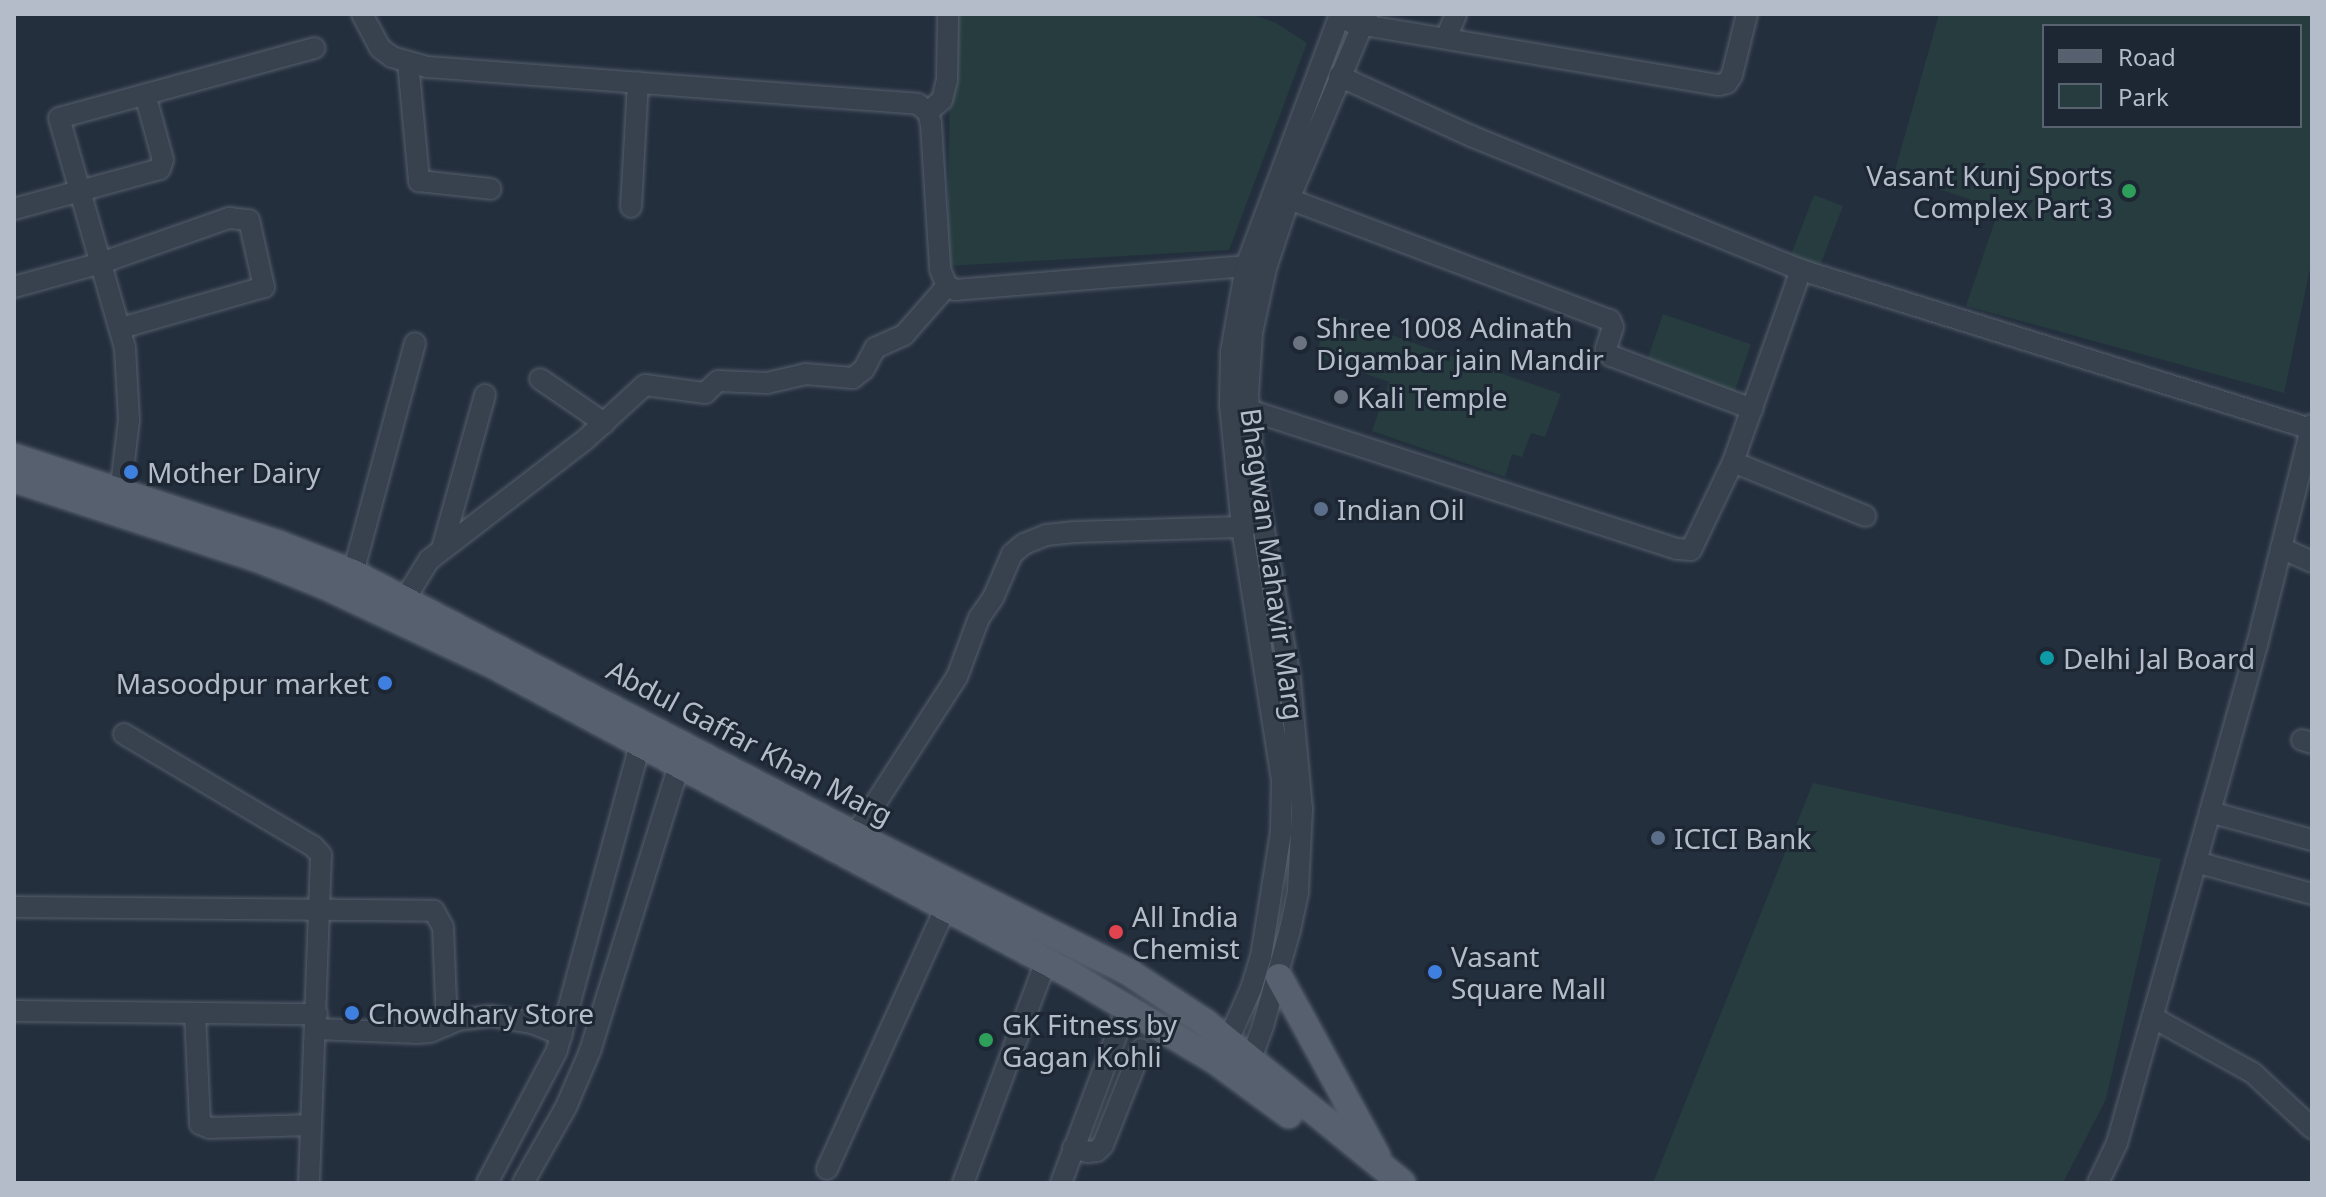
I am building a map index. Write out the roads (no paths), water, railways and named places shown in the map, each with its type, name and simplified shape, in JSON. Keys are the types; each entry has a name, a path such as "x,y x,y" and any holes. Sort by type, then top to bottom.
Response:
{"main road":[{"name":"Abdul Gaffar Khan Marg","path":"14,457 120,495 279,544 353,573 855,835 1130,973 1386,1178"},
{"name":"Abdul Gaffar Khan Marg","path":"14,479 253,557 323,585 493,665 1127,1007 1234,1059"},
{"path":"1279,977 1386,1178"}],"street":[{"path":"362,14 380,48 408,62 428,67 911,102 928,112"},
{"path":"928,112 942,100 947,80 948,14"},
{"path":"1446,38 1456,14"},
{"path":"1334,16 1719,85 1727,83 1732,75 1747,14"},
{"name":"Bhagwan Mahavir Marg","path":"1234,1059 1261,957 1281,832 1279,753 1252,524 1230,380 1237,307 1246,266 1334,16"},
{"name":"Bhagwan Mahavir Marg","path":"1234,1059 1279,977 1298,891 1301,778 1288,665 1252,524 1249,410 1255,313 1289,199 1364,20"},
{"path":"120,495 129,420 121,328 59,118 315,48"},
{"path":"408,62 419,181 491,189"},
{"path":"1339,76 1471,136 1801,270 2312,427 2210,812 2117,1143 2098,1183"},
{"path":"631,207 638,82"},
{"path":"14,209 156,171 162,166 145,94"},
{"path":"928,112 940,269 947,286"},
{"path":"1289,199 1610,320 1613,327 1606,349 1611,356 1752,409"},
{"path":"14,287 101,263 229,218 245,217 252,227 264,287 121,328"},
{"path":"947,286 970,291 1246,266"},
{"path":"1249,410 1683,550 1696,546 1733,462 1801,270"},
{"path":"405,599 429,560 604,423 645,385 705,393 718,381 772,382 805,374 853,378 864,369 875,348 904,335 947,286"},
{"path":"353,573 415,343"},
{"path":"540,379 604,423"},
{"path":"442,549 485,395"},
{"path":"1733,462 1865,516"},
{"path":"855,835 957,677 979,618 993,598 1012,554 1024,544 1046,535 1075,532 1252,524"},
{"path":"2281,548 2312,562"},
{"path":"124,734 313,846 323,865 309,1183"},
{"path":"487,1183 548,1072 562,1035 640,745"},
{"path":"523,1183 566,1107 590,1051 679,766"},
{"path":"2210,812 2312,840"},
{"path":"2196,862 2312,894"},
{"path":"14,907 428,909 437,913 443,927 447,1025"},
{"path":"827,1169 946,907"},
{"path":"963,1183 1046,961"},
{"path":"1061,1183 1127,1007"},
{"path":"14,1011 195,1013 417,1033 491,1016 532,1023 562,1035"},
{"path":"195,1013 200,1124 210,1128 311,1125"},
{"path":"2152,1017 2253,1073 2312,1128"},
{"path":"1073,1148 1088,1152 1097,1151 1103,1145 1141,1049"}],"place":[{"name":"Vasant Kunj Sports Complex Part 3","path":"2129,191"},
{"name":"Shree 1008 Adinath Digambar jain Mandir","path":"1300,343"},
{"name":"Kali Temple","path":"1341,397"},
{"name":"Mother Dairy","path":"131,472"},
{"name":"Indian Oil","path":"1321,509"},
{"name":"Delhi Jal Board","path":"2047,658"},
{"name":"Masoodpur market","path":"385,683"},
{"name":"ICICI Bank","path":"1658,838"},
{"name":"All India Chemist","path":"1116,932"},
{"name":"Vasant Square Mall","path":"1435,972"},
{"name":"Chowdhary Store","path":"352,1013"},
{"name":"GK Fitness by Gagan Kohli","path":"986,1040"}]}
